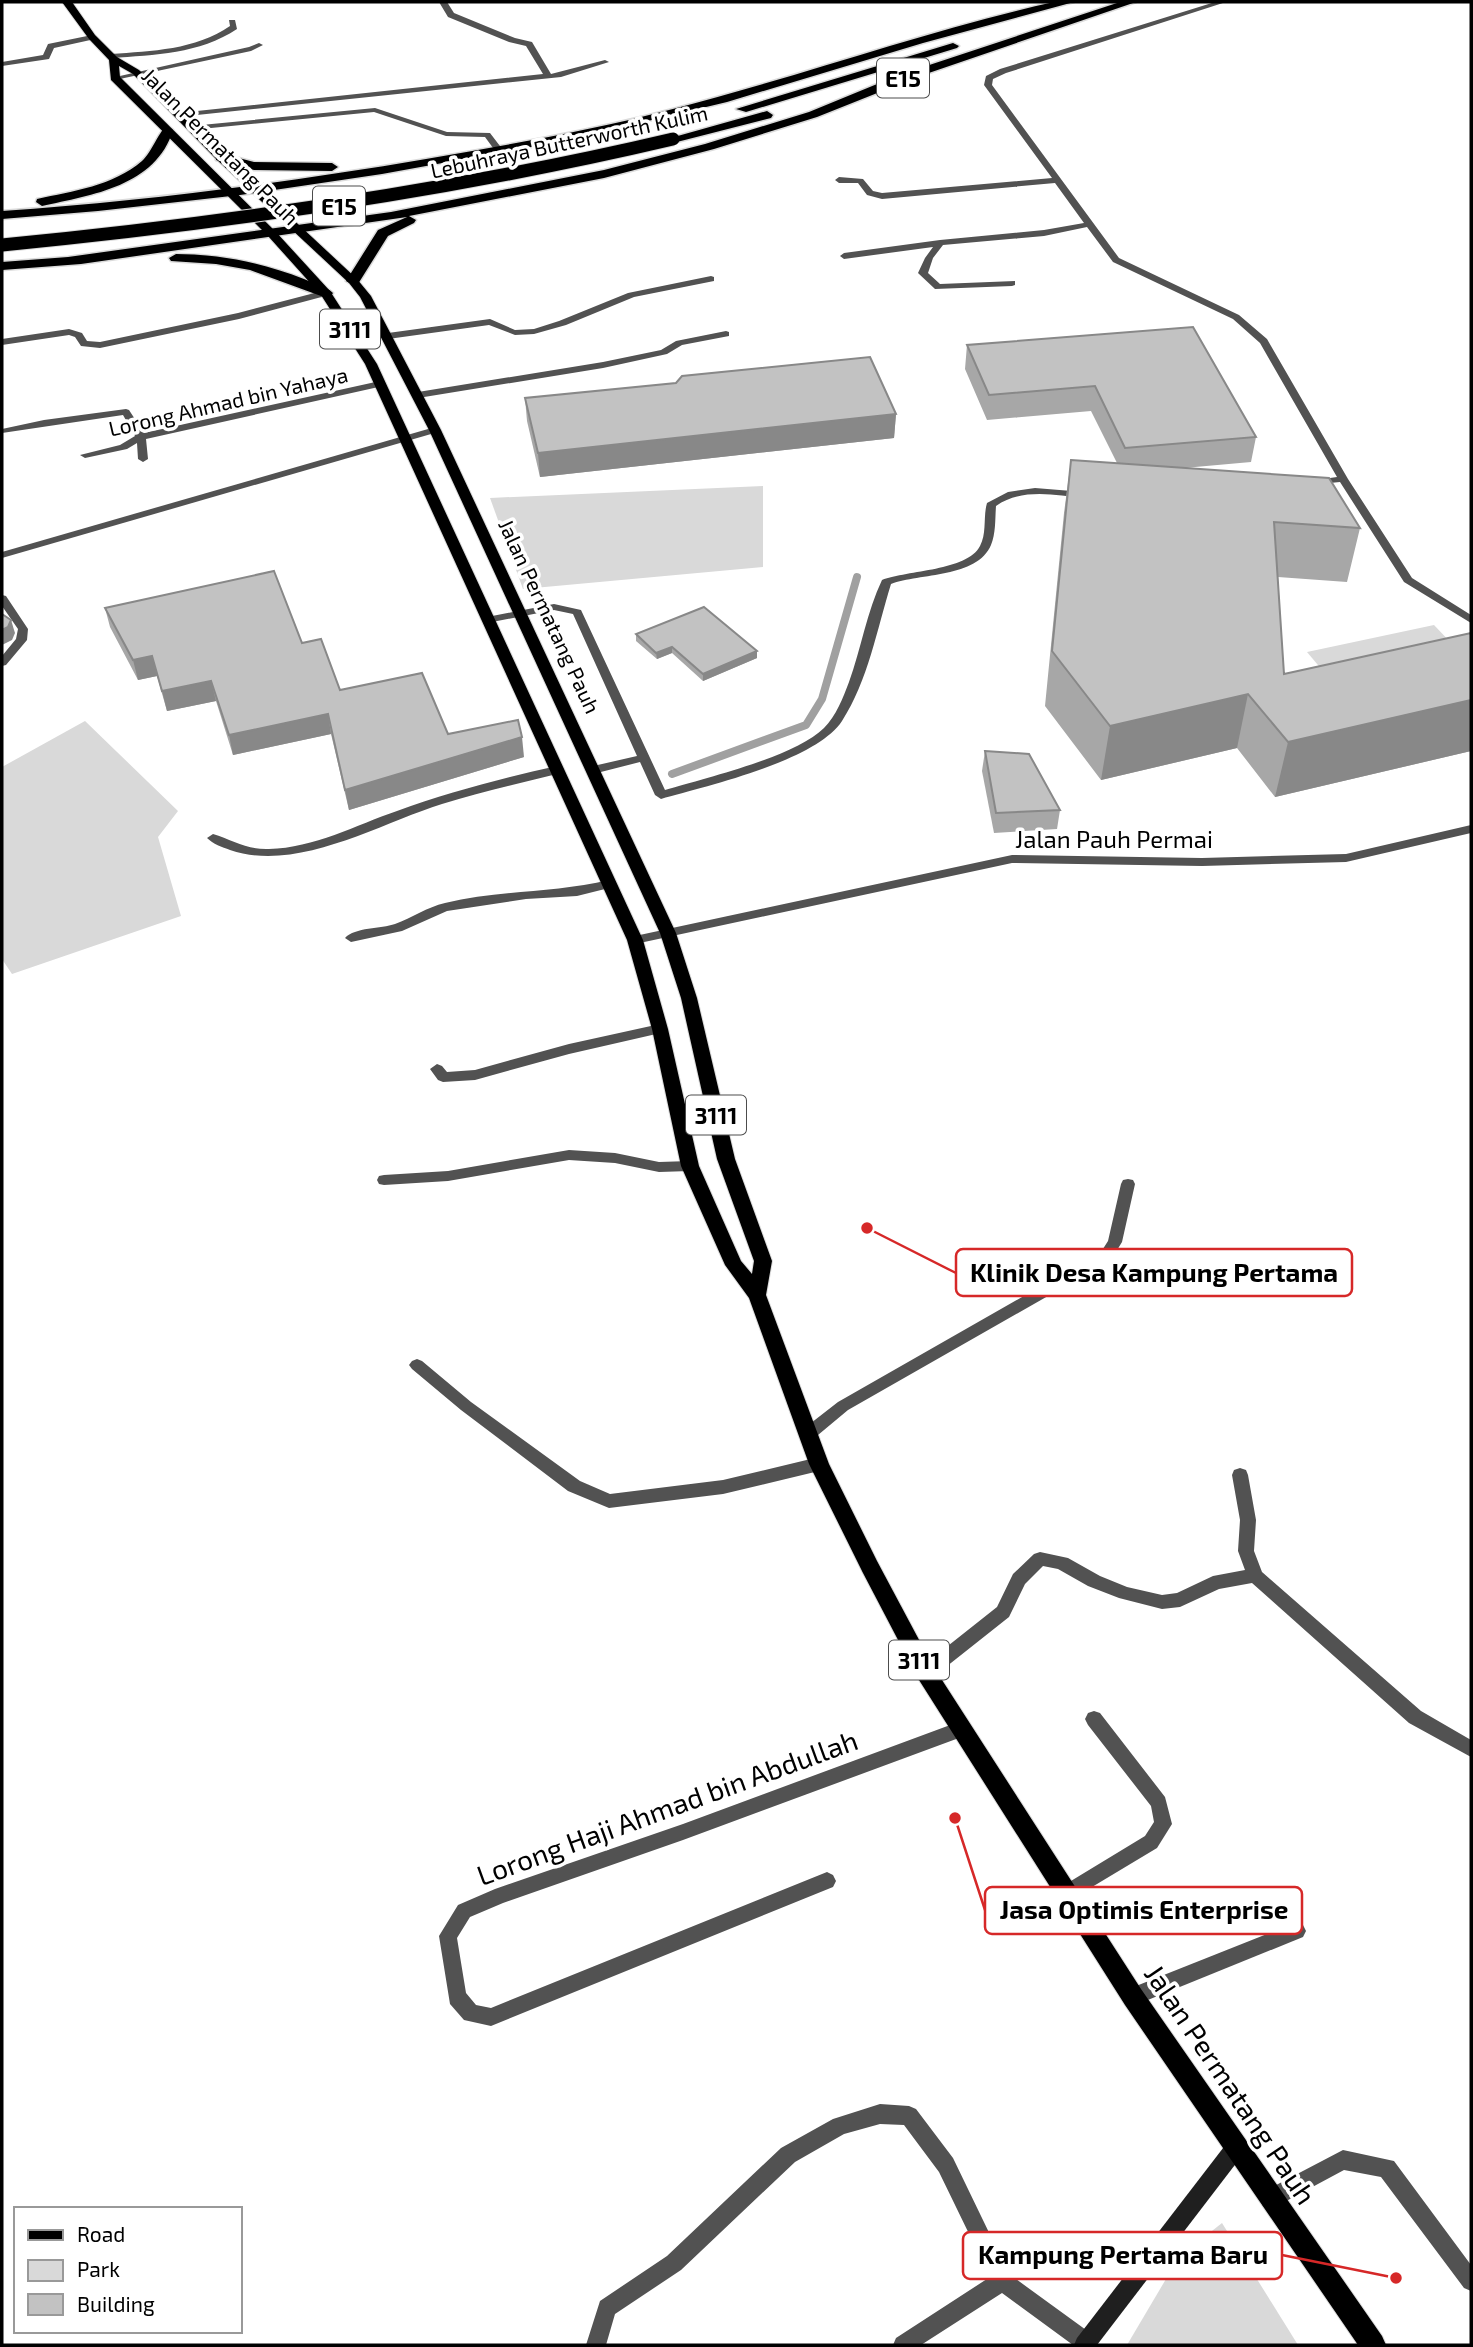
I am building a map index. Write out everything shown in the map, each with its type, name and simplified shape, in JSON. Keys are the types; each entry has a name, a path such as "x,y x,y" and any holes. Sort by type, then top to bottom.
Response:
{"highway":[{"path":"2,215 229,194 499,150 672,113 894,48 1068,2"},
{"path":"982,36 1085,2"},
{"name":"Lebuhraya Butterworth Kulim","path":"2,245 213,224 447,188 915,75 1130,2"},
{"name":"Lebuhraya Butterworth Kulim","path":"2,234 209,213 365,191 668,135 969,40"},
{"path":"68,261 447,207 606,174 685,154 827,110 915,75"},
{"path":"2,208 96,190 136,172 160,149 167,130"},
{"path":"220,157 254,166 317,167 423,163"},
{"path":"353,281 383,233 395,224 447,207"},
{"path":"2,266 198,257 242,262 326,293"}],"main road":[{"name":"Jalan Permatang Pauh","path":"67,2 92,37 113,58 136,72 220,157 353,281 388,336 521,613 668,933 689,998 726,1159 763,1261 757,1295"},
{"name":"Jalan Permatang Pauh","path":"113,58 115,78 272,234 326,293 371,364 635,940 660,1029 690,1166 734,1265 757,1295 819,1464 926,1672 961,1729 1133,1997 1373,2345"}],"street":[{"path":"443,2 451,15 529,44 548,76"},
{"path":"1222,2 989,78 988,85 1116,260 1236,317 1264,341 1343,479 1408,580 1471,620"},
{"path":"113,58 177,49 211,40 234,27 232,22"},
{"path":"2,64 46,57 51,46 92,37"},
{"path":"115,78 251,49 259,45"},
{"path":"178,115 548,76 605,62"},
{"path":"191,128 375,110 446,134 487,135 499,150"},
{"path":"839,180 860,181 870,193 882,196 1058,180"},
{"path":"844,256 1044,233 1090,225"},
{"path":"940,243 929,258 923,273 938,287 1012,283"},
{"path":"388,336 490,322 509,331 532,331 571,320 633,294 711,279"},
{"path":"2,342 69,332 79,335 84,344 100,345 239,316 326,293"},
{"path":"418,395 603,365 664,352 678,343 726,334"},
{"name":"Lorong Ahmad bin Yahaya","path":"85,455 123,447 141,437 380,384"},
{"path":"5,431 116,411 126,412 141,437 143,458"},
{"path":"2,555 435,430"},
{"path":"1304,484 1343,479"},
{"path":"487,620 554,607 577,612 661,795 798,750 828,732 845,706 886,582 897,576 932,572 964,564 983,553 988,540 991,505 1001,496 1031,492 1096,495"},
{"path":"2,598 23,629 21,640 2,663"},
{"path":"593,770 643,758"},
{"path":"213,838 234,849 271,853 302,849 410,811 556,770"},
{"name":"Jalan Pauh Permai","path":"635,940 1012,859 1202,862 1346,858 1471,829"},
{"path":"351,938 398,928 446,907 526,895 577,892 609,884"},
{"path":"437,1069 443,1077 475,1075 569,1049 660,1029"},
{"path":"384,1180 448,1175 569,1155 615,1158 659,1167 690,1166"},
{"path":"807,1435 843,1406 1106,1256 1115,1242 1128,1184"},
{"path":"418,1365 466,1406 574,1486 609,1501 723,1487 819,1464"},
{"path":"1240,1475 1248,1520 1246,1551 1255,1576 1415,1717 1471,1749"},
{"path":"926,1672 1003,1612 1019,1579 1040,1559 1059,1559 1093,1580 1120,1591 1164,1603 1185,1599 1207,1586 1235,1577 1255,1576"},
{"path":"1067,1893 1151,1842 1163,1824 1159,1803 1094,1719"},
{"name":"Lorong Haji Ahmad bin Abdullah","path":"827,1881 491,2017 471,2014 457,1997 448,1936 464,1911 501,1895 683,1832 961,1729"},
{"path":"1133,1997 1297,1931"},
{"path":"596,2345 607,2308 674,2263 788,2155 840,2126 880,2114 909,2116 946,2165 1002,2281 1085,2344 1237,2146"},
{"path":"1270,2199 1343,2160 1387,2168 1471,2281"},
{"path":"903,2345 1002,2281"}],"green space":[{"path":"763,486 763,567 523,589 490,498"},
{"path":"1434,625 1471,664 1344,696 1307,652"},
{"path":"85,721 178,811 158,837 181,916 12,974 2,959 2,767"},
{"path":"1222,2223 1298,2345 1127,2345 1179,2257"}],"building":[{"path":"1193,327 1256,437 1125,448 1095,386 989,395 967,345"},
{"path":"870,357 896,414 538,453 525,398 676,383 682,376"},
{"path":"1071,460 1329,478 1360,528 1274,522 1284,674 1471,633 1471,700 1288,742 1248,694 1110,726 1052,651"},
{"path":"274,571 302,643 321,639 340,690 422,673 448,734 518,720 522,737 345,790 328,714 229,735 211,681 162,691 152,656 133,660 105,608"},
{"path":"704,607 757,651 703,674 672,647 656,653 636,634"},
{"path":"2,614 11,620 8,627 2,630"},
{"path":"985,751 1029,754 1060,810 996,813"}],"waterway":[{"path":"672,774 806,725 822,699 857,577"}],"place":[{"name":"Klinik Desa Kampung Pertama","path":"867,1228"},
{"name":"Jasa Optimis Enterprise","path":"955,1818"},
{"name":"Kampung Pertama Baru","path":"1396,2278"}]}
